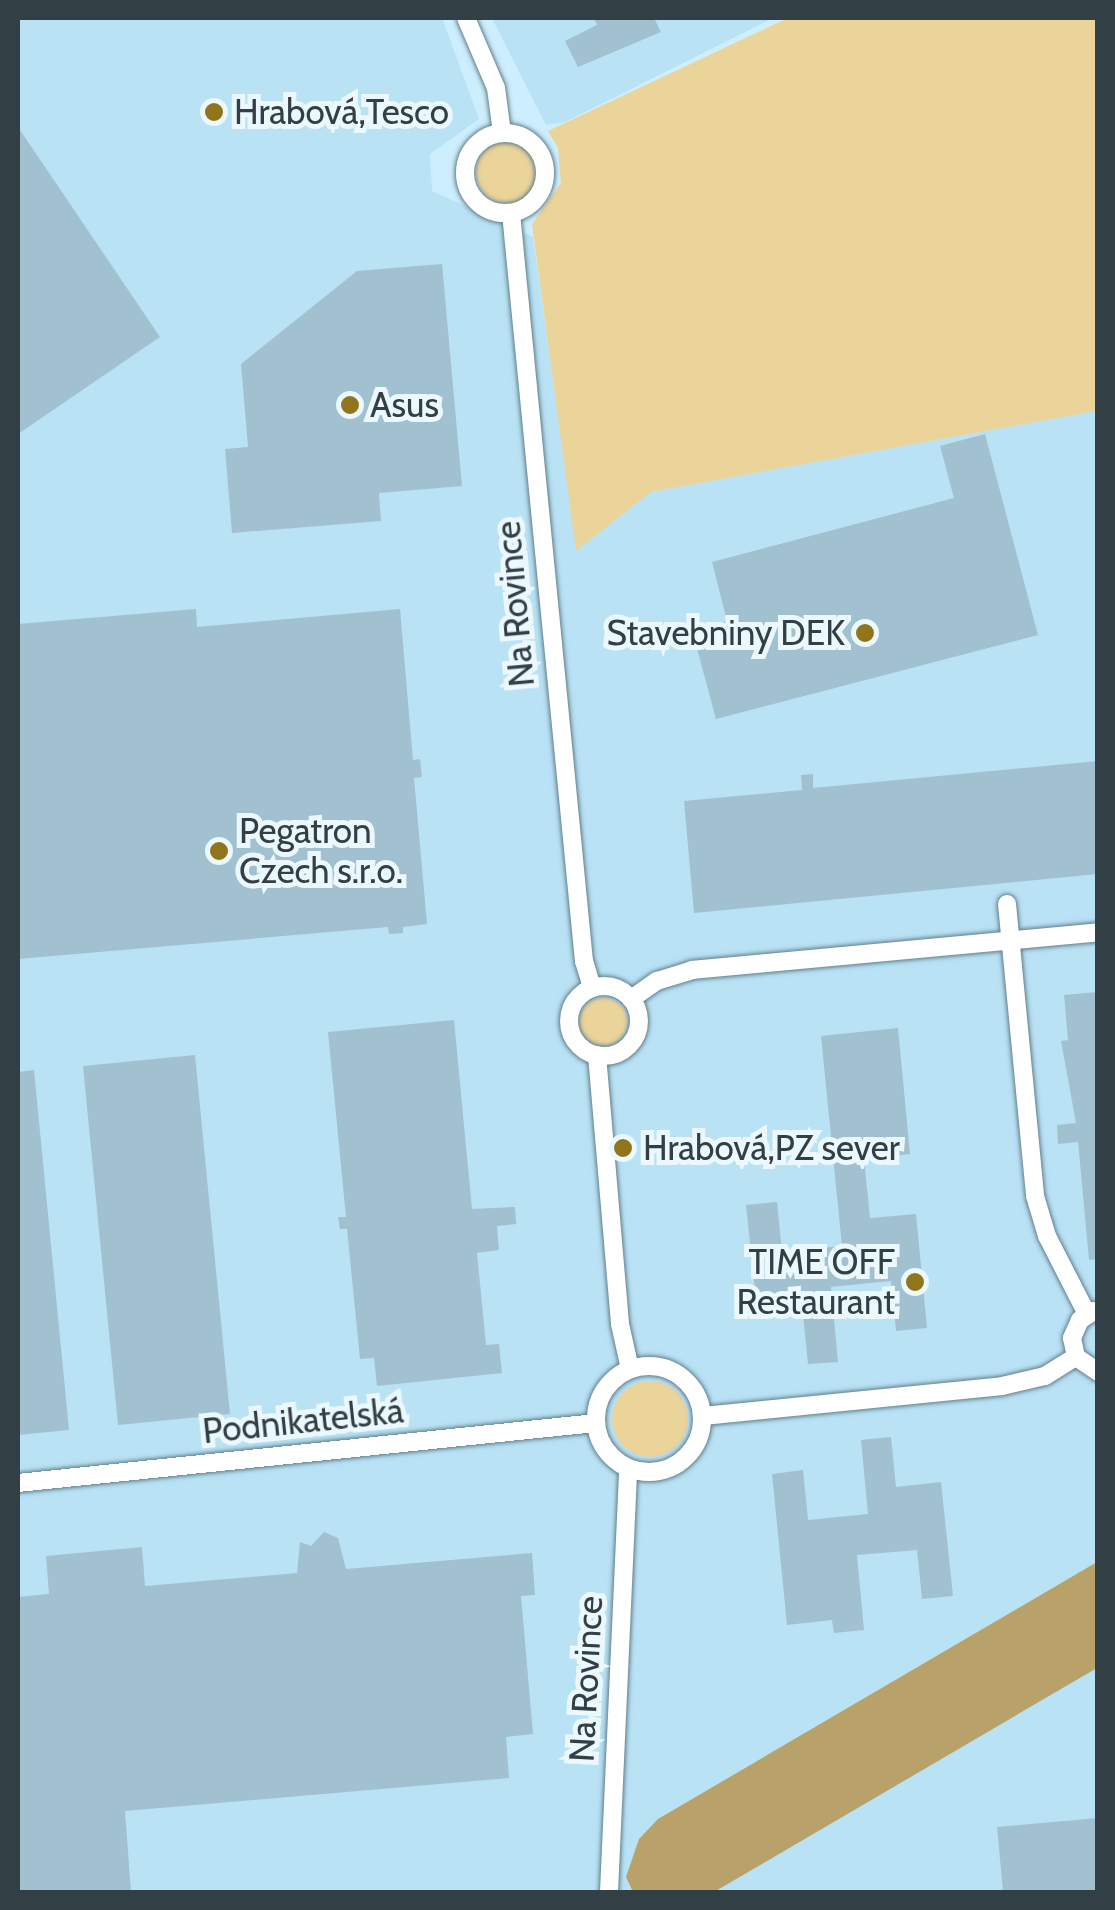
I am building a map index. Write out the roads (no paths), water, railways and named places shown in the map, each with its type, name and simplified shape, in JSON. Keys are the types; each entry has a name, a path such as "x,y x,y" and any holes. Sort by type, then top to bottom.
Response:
{"street":[{"path":"466,18 496,88 502,133"},
{"path":"502,133 538,149 546,175 535,200 511,213 480,205 465,177 477,145 502,133"},
{"name":"Na Rovince","path":"511,213 584,961 592,988"},
{"path":"1007,904 1040,1220 1092,1312 1072,1338 1076,1358 1098,1372"},
{"path":"631,1000 657,981 692,970 1098,932"},
{"path":"592,988 613,988 631,1000 638,1018 634,1038 618,1053 597,1055 578,1044 569,1024 574,1002 592,988"},
{"path":"597,1055 620,1324 630,1369"},
{"path":"703,1416 1002,1386 1044,1376 1076,1358"},
{"path":"656,1366 680,1375 696,1393 703,1416 699,1440 685,1460 658,1472 628,1469 605,1450 596,1423 604,1390 630,1369 656,1366"},
{"name":"Podnikatelská","path":"18,1483 596,1423"},
{"name":"Na Rovince","path":"609,1892 628,1469"}],"place":[{"name":"Hrabová,Tesco","path":"214,112"},
{"name":"Asus","path":"350,405"},
{"name":"Stavebniny DEK","path":"865,633"},
{"name":"Pegatron Czech s.r.o.","path":"219,851"},
{"name":"Hrabová,PZ sever","path":"623,1148"},
{"name":"TIME OFF Restaurant","path":"915,1282"}]}
